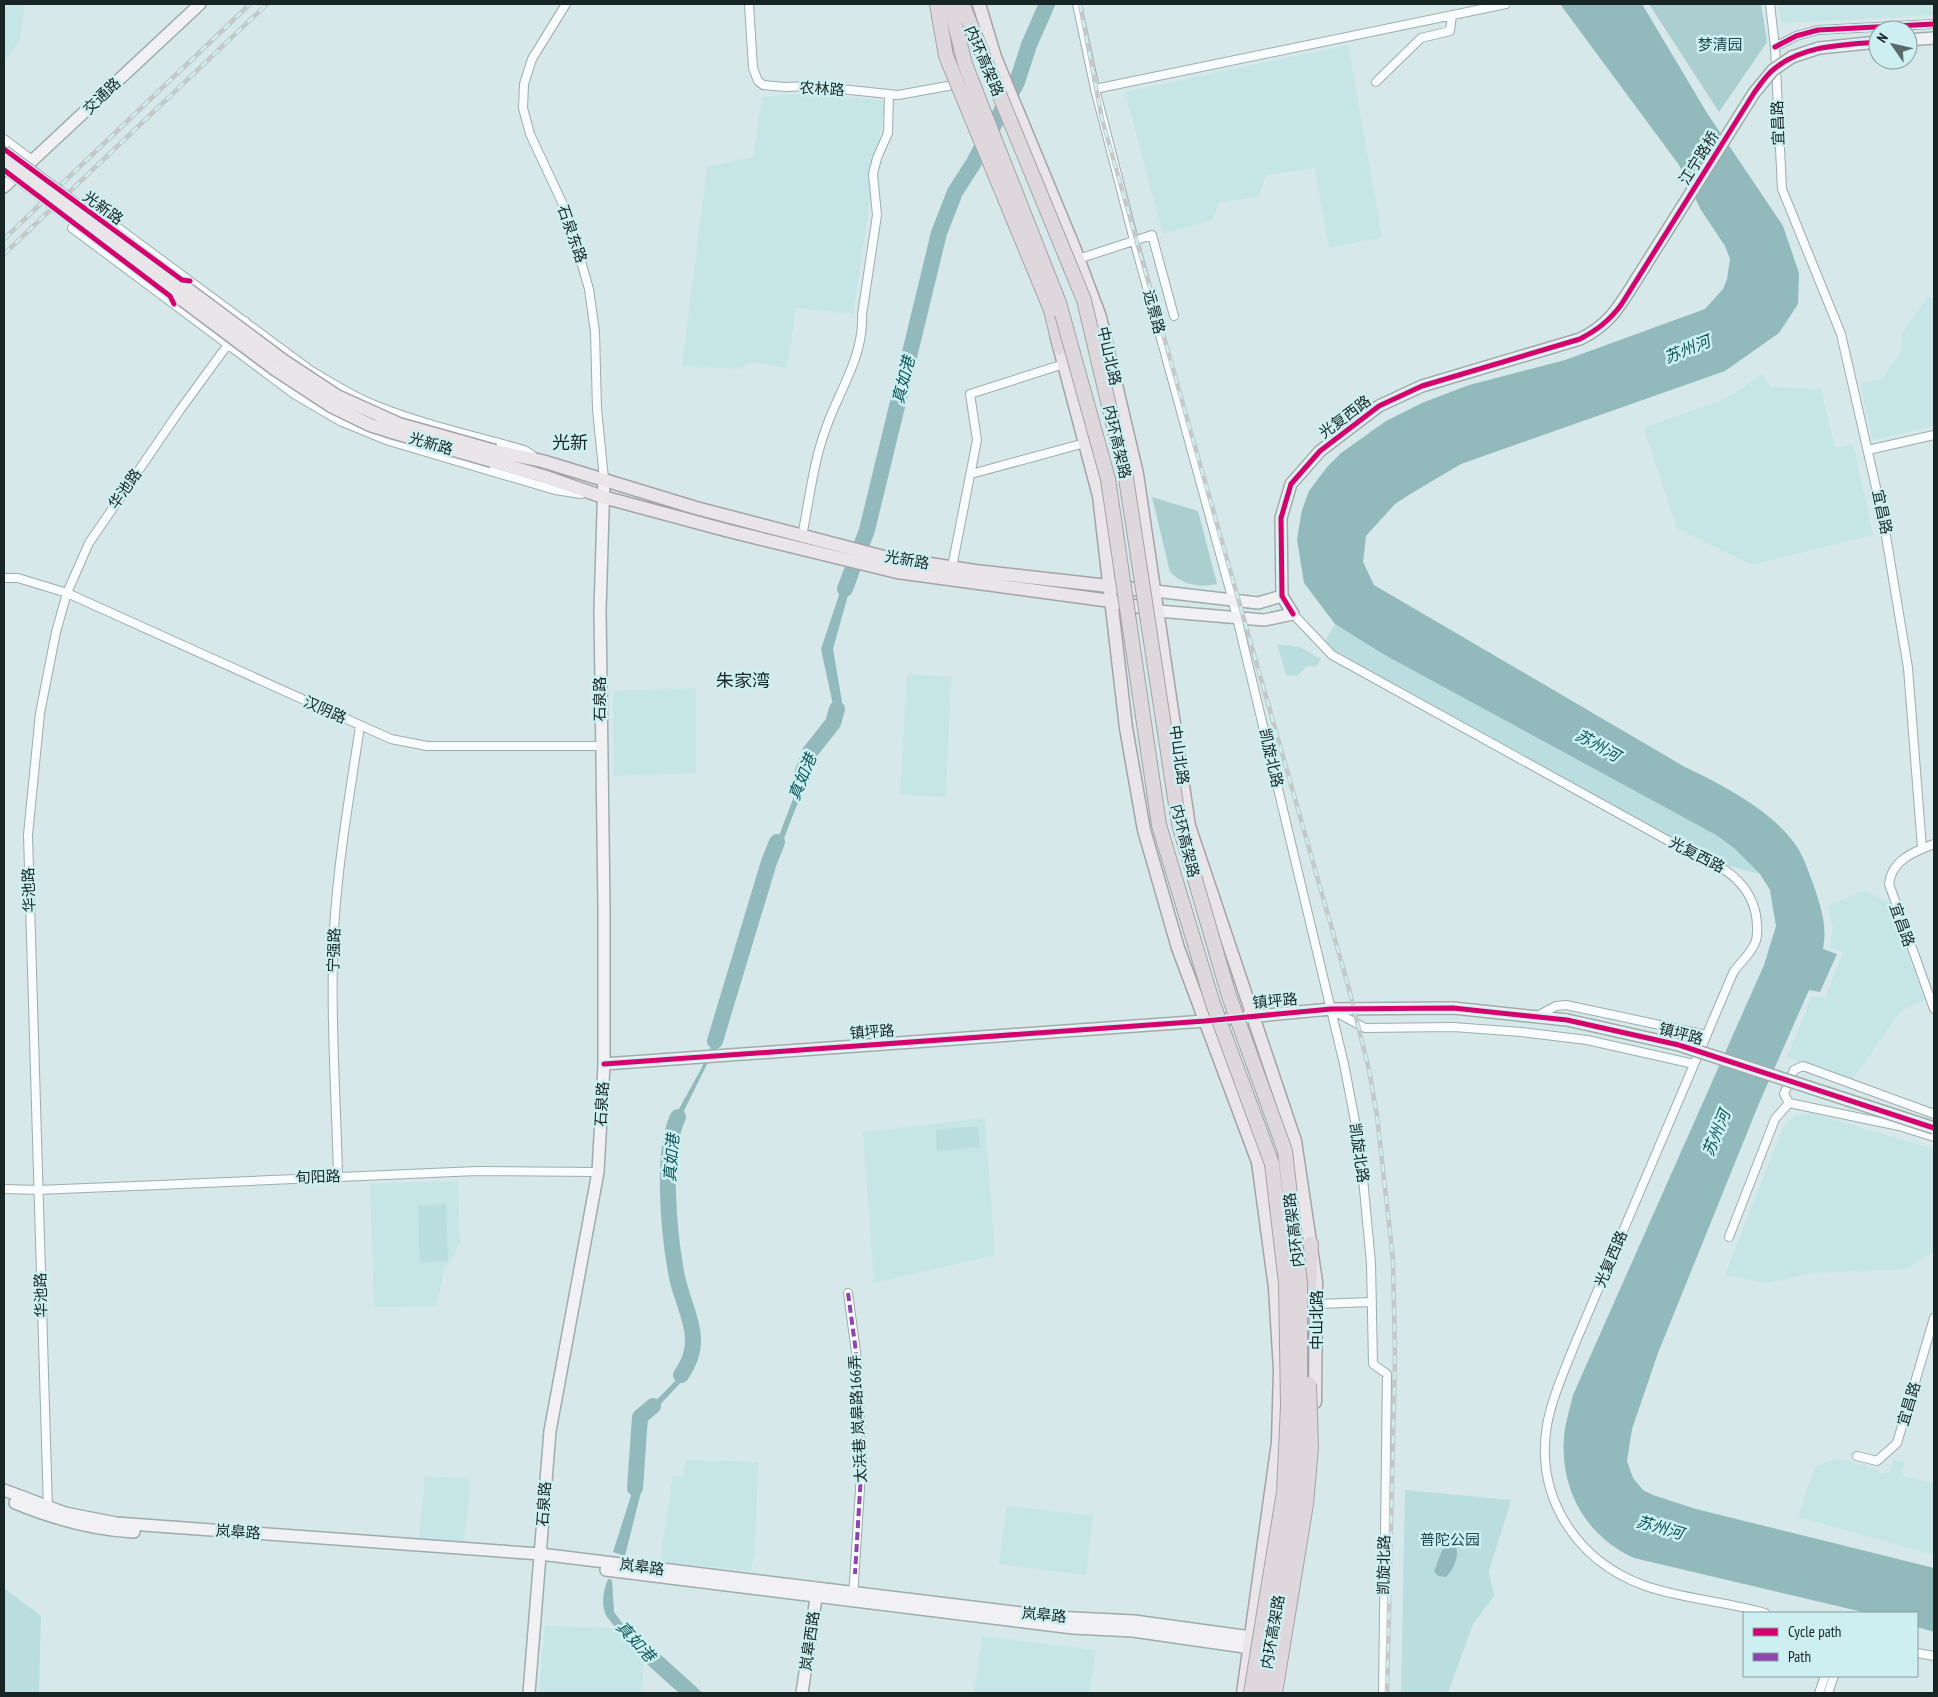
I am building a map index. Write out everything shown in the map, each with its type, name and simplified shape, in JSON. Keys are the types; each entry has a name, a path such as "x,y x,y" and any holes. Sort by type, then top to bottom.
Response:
{"highway":[{"path":"937,4 946,56 1051,310 1060,347"},
{"name":"内环高架路","path":"950,4 965,64 1059,304 1108,479 1159,825 1212,1001 1272,1164 1286,1283 1288,1406 1284,1492 1250,1693"},
{"name":"内环高架路","path":"962,4 1084,300 1126,478 1178,824 1229,996 1285,1152 1300,1284 1300,1408 1296,1490 1262,1693"},
{"path":"1274,1693 1306,1504 1310,1457 1311,1244"}],"main road":[{"name":"交通路","path":"5,183 52,144 200,4"},
{"path":"937,4 1060,347 1099,496 1126,728 1144,830 1178,948 1258,1162 1275,1288 1280,1370 1278,1442 1243,1693"},
{"name":"中山北路","path":"979,4 995,57 1078,258 1100,317 1137,474 1156,591 1189,826 1295,1141 1311,1244"},
{"path":"1918,39 1934,38"},
{"name":"江宁路桥","path":"1608,321 1754,93 1773,70 1792,57 1819,48 1868,43"},
{"name":"光新路","path":"4,152 284,361 337,396 399,424 494,456 543,476 603,497 816,546 932,577 1111,600 1158,610 1237,619 1264,620 1292,614"},
{"name":"光新路","path":"4,166 276,370 331,406 370,425 395,434 494,456 542,461 696,508 802,536 816,546"},
{"name":"光复西路","path":"1292,614 1282,596 1281,518 1291,484 1320,451 1379,406 1422,386 1580,339 1608,321"},
{"name":"石泉路","path":"529,1693 550,1430 598,1172 604,1064 600,610 604,479"},
{"name":"光新路","path":"861,557 892,558 952,568 1233,601 1258,603 1282,596"},
{"name":"镇坪路","path":"604,1064 1205,1021 1331,1009 1453,1008 1567,1020 1678,1045 1934,1128"},
{"name":"中山北路","path":"1274,1693 1314,1424 1317,1364 1312,1307"},
{"name":"岚皋路","path":"4,1490 48,1512"},
{"name":"岚皋路","path":"4,1499 48,1512 116,1523 540,1558 853,1597 1073,1628 1133,1631 1249,1642 1281,1648"},
{"name":"岚皋西路","path":"802,1693 817,1593"}],"street":[{"name":"农林路","path":"749,4 753,68 755,76 763,85 812,86 889,95 907,94 965,83"},
{"name":"远景路","path":"1078,4 1095,89 1134,240 1237,619"},
{"path":"1095,89 1506,4"},
{"name":"宜昌路","path":"1770,4 1775,46 1782,189 1841,334 1884,518 1908,668 1922,848 1894,866 1889,884 1934,1009"},
{"name":"石泉东路","path":"565,5 532,59 524,84 523,108 530,134 567,213 588,289 595,332 597,409 604,479"},
{"path":"1376,82 1421,38 1450,31 1452,15"},
{"path":"1775,46 1796,36 1818,30 1934,24"},
{"path":"802,536 824,433 843,383 856,357 863,331 862,315 877,215 873,174 877,158 888,133 889,95"},
{"path":"4,139 32,160"},
{"name":"光新路","path":"542,461 524,450 376,406 310,370 90,207 72,228 294,394 340,422 389,441 555,490 603,497"},
{"path":"1078,258 1152,235 1174,316"},
{"name":"华池路","path":"48,1512 28,818 47,673 67,593 85,551 105,518 245,321"},
{"path":"952,568 977,440 970,394 1064,364"},
{"path":"1868,450 1934,435"},
{"path":"971,474 1085,443"},
{"name":"汉阴路","path":"4,578 18,578 67,593 390,739 428,746 601,746"},
{"name":"光复西路","path":"1292,614 1332,655 1676,845 1715,864 1739,880 1749,894 1758,925 1756,944 1734,973 1574,1346 1554,1398 1547,1426 1546,1450 1548,1474 1559,1510 1571,1534 1586,1551 1604,1566 1645,1586 1761,1612"},
{"name":"凯旋北路","path":"1237,619 1331,1009 1360,1147 1371,1263 1373,1364 1387,1374 1383,1693"},
{"name":"宁强路","path":"338,1176 334,928 344,834 360,726"},
{"path":"1922,848 1934,844"},
{"path":"1537,1016 1556,1006 1566,1005 1626,1016 1707,1035"},
{"path":"1331,1009 1365,1028 1453,1027 1537,1033 1621,1047 1694,1064"},
{"path":"1934,1114 1802,1066 1794,1070 1784,1094 1789,1103 1899,1126 1934,1137"},
{"path":"1729,1237 1775,1119 1789,1103"},
{"name":"旬阳路","path":"4,1188 38,1190 477,1171 598,1172"},
{"name":"太浜巷 岚皋路166弄","path":"848,1293 856,1352 862,1464 853,1597"},
{"path":"1312,1307 1372,1302"},
{"name":"宜昌路","path":"1857,1456 1877,1461 1897,1443 1934,1318"},
{"path":"1918,1653 1934,1656"},
{"path":"1819,1693 1825,1677"},
{"path":"1828,1693 1834,1677"}],"shaded area":[{"path":"4,4 25,4 20,40 4,62"},
{"path":"1778,4 1934,4 1934,15 1782,23"},
{"path":"1348,45 1382,237 1329,248 1315,168 1266,175 1259,196 1219,203 1212,220 1163,234 1125,92"},
{"path":"810,93 885,101 853,314 796,308 787,368 751,362 738,369 682,366 707,167 753,157 762,97"},
{"path":"1927,298 1934,298 1934,426 1873,440 1860,383 1882,379 1902,350 1901,335"},
{"path":"1762,374 1771,387 1821,389 1835,448 1853,444 1873,535 1752,565 1677,528 1644,428 1727,398"},
{"path":"907,674 951,677 946,797 900,795"},
{"path":"696,688 696,773 614,776 613,691"},
{"path":"1865,890 1888,902 1925,1000 1900,1012 1852,1080 1787,1057 1812,996 1825,998 1843,953 1830,947 1833,927 1828,906"},
{"path":"1810,1113 1934,1149 1934,1251 1906,1269 1812,1273 1768,1283 1725,1275 1783,1127 1796,1115"},
{"path":"985,1118 995,1255 874,1283 863,1132"},
{"path":"458,1181 460,1243 444,1271 436,1306 374,1307 370,1184"},
{"path":"1838,1458 1879,1470 1880,1474 1890,1472 1893,1459 1905,1462 1901,1475 1934,1484 1934,1555 1798,1517 1815,1467"},
{"path":"686,1460 758,1462 755,1555 750,1571 660,1561 673,1475 682,1477"},
{"path":"425,1476 471,1479 464,1542 419,1538"},
{"path":"1007,1506 1093,1516 1086,1575 999,1564"},
{"path":"545,1626 613,1628 644,1659 642,1693 539,1693"},
{"path":"982,1636 1096,1650 1090,1693 974,1693"}],"green space":[{"name":"梦清园","path":"1649,4 1761,4 1767,42 1719,112"},
{"path":"1152,497 1198,511 1217,584 1204,586 1186,583 1170,572"},
{"path":"1335,624 1383,654 1716,835 1734,848 1760,874 1715,862 1323,644"},
{"path":"1277,644 1300,647 1321,659 1316,667 1307,666 1297,676 1286,675"},
{"path":"978,1126 980,1147 937,1151 936,1130"},
{"path":"446,1204 448,1261 420,1262 418,1206"},
{"name":"普陀公园","path":"1405,1490 1511,1500 1489,1571 1494,1596 1473,1624 1448,1693 1401,1693"},
{"path":"4,1588 41,1616 39,1693 4,1693"}],"water":[{"name":"苏州河","path":"1560,4 1642,4 1707,113 1783,226 1799,273 1798,304 1779,333 1725,371 1461,464 1412,493 1395,504 1366,536 1363,562 1374,585 1685,767 1732,791 1777,824 1799,850 1822,912 1824,926 1823,949 1837,954 1820,992 1809,990 1760,1101 1658,1353 1632,1429 1627,1461 1633,1478 1643,1490 1653,1495 1696,1509 1934,1568 1934,1632 1918,1627 1918,1612 1863,1612 1634,1558 1617,1549 1590,1524 1572,1493 1566,1475 1564,1437 1573,1395 1764,965 1776,926 1770,890 1760,874 1734,848 1716,835 1383,654 1335,624 1304,583 1297,539 1302,510 1309,491 1327,467 1341,453 1386,421 1422,403 1469,385 1565,360 1705,309 1723,289 1727,279 1730,259 1725,246 1701,210 1679,165"},
{"path":"848,568 855,570 833,649 843,708 839,726 816,756 774,864 726,1026 671,1137 668,1163 670,1218 676,1234 685,1282 695,1312 701,1344 684,1379 646,1420 643,1484 625,1556 613,1552 636,1480 640,1417 679,1377 695,1344 666,1219 665,1163 669,1127 701,1069 721,1025 769,862 809,757 829,728 833,705 821,649"},
{"path":"1453,1539 1457,1549 1455,1564 1446,1577 1438,1576 1434,1571 1443,1548"},
{"path":"608,1579 612,1580 614,1612 635,1640 703,1693 691,1693 644,1654 610,1620 605,1613 603,1604 604,1591"}],"waterway":[{"name":"真如港","path":"845,589 867,530 939,233 955,192 973,164 1017,82 1029,45 1047,4"},
{"name":"真如港","path":"801,777 810,752 833,723 837,709"},
{"name":"真如港","path":"715,1041 769,862 777,842"},
{"name":"真如港","path":"678,1117 673,1132 668,1171 669,1215 676,1272 693,1336 689,1361 681,1375"},
{"name":"真如港","path":"635,1488 640,1417 653,1406"},
{"name":"真如港","path":"650,1656 691,1693"}],"railway":[{"path":"4,239 250,4"},
{"path":"4,254 267,4"},
{"path":"1080,4 1102,119 1349,989 1369,1070 1377,1116 1393,1259 1395,1360 1387,1693"}],"marked path":[{"path":"848,1293 856,1352 862,1458 855,1574"}],"cycle path":[{"path":"1775,47 1796,36 1818,30 1934,24"},
{"path":"1293,614 1282,596 1281,518 1291,484 1320,451 1379,406 1422,386 1580,339 1597,329 1621,305 1754,93 1768,74 1785,61 1797,55 1823,48 1868,43"},
{"path":"4,149 182,280 190,281"},
{"path":"4,170 170,296 174,304"},
{"path":"604,1064 1205,1021 1331,1009 1453,1008 1567,1020 1679,1045 1934,1128"}],"district":[{"name":"光新","path":"570,443"},
{"name":"朱家湾","path":"743,681"}]}
